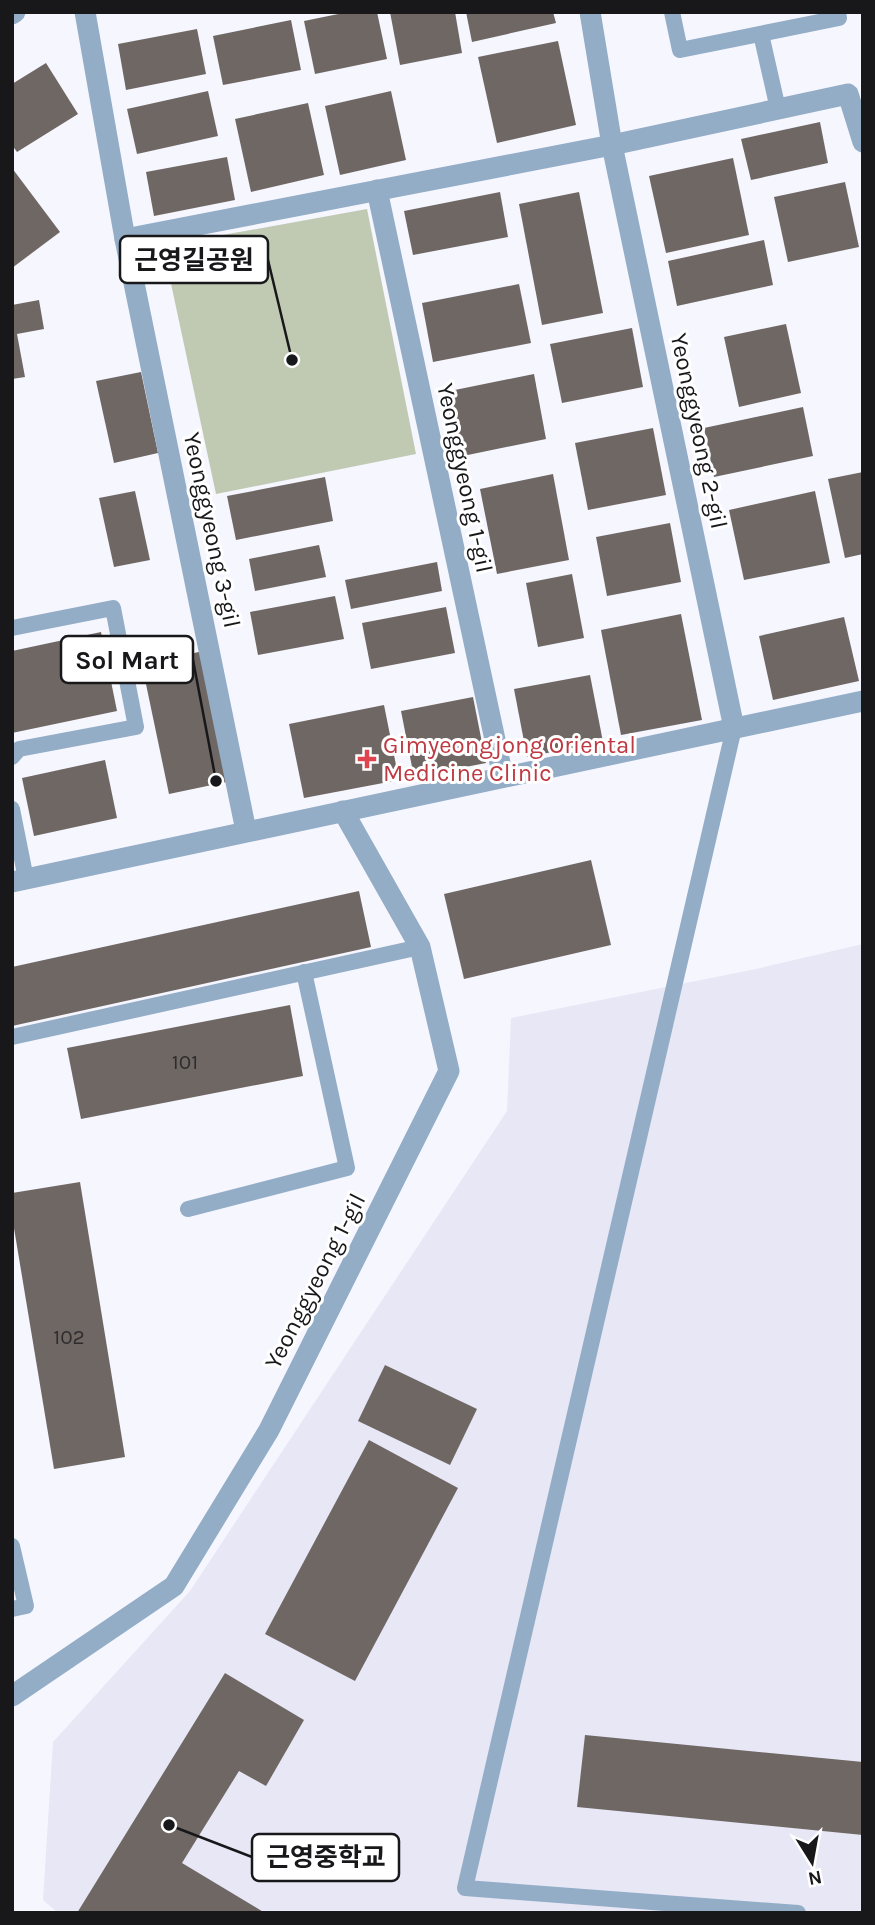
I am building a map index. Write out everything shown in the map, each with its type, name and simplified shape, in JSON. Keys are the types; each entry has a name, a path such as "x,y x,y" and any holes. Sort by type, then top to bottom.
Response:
{"street":[{"name":"Yeonggyeong 3-gil","path":"85,12 125,239 246,831"},
{"name":"Yeonggyeong 2-gil","path":"590,12 612,145 734,728"},
{"path":"125,239 612,145 848,94 863,142"},
{"name":"Yeonggyeong 1-gil","path":"377,190 503,777"},
{"path":"19,880 863,701"},
{"name":"Yeonggyeong 1-gil","path":"12,1696 174,1586 269,1430 449,1071 420,947 343,811"}],"lane":[{"path":"672,12 680,50 839,18 838,12"},
{"path":"761,34 778,109"},
{"path":"12,628 113,608 136,727 19,749 12,757"},
{"path":"734,728 465,1888 798,1913"},
{"path":"12,809 19,880"},
{"path":"12,1037 420,947"},
{"path":"188,1209 347,1168 304,972"},
{"path":"12,1546 26,1606 12,1609"}],"shaded area":[{"path":"863,944 863,1913 58,1913 43,1900 53,1742 190,1591 507,1111 511,1018 756,969"}],"green space":[{"path":"367,209 416,454 216,494 167,265 184,242"}],"building":[{"path":"348,12 377,12 387,59 315,74 304,21"},
{"path":"390,12 455,12 462,53 400,65"},
{"path":"466,12 553,12 556,23 472,42"},
{"path":"291,20 301,70 223,85 213,36"},
{"path":"197,29 206,74 126,90 118,44"},
{"path":"558,41 576,125 497,143 478,57"},
{"path":"46,63 78,114 17,152 12,145 12,84"},
{"path":"208,91 218,136 137,154 127,109"},
{"path":"391,91 406,160 340,175 325,106"},
{"path":"308,103 324,175 251,192 235,119"},
{"path":"820,122 828,163 751,180 741,139"},
{"path":"227,157 235,200 154,216 146,172"},
{"path":"733,158 749,235 666,253 649,176"},
{"path":"12,168 60,232 12,268"},
{"path":"845,182 859,247 788,262 774,197"},
{"path":"500,192 508,237 413,255 404,211"},
{"path":"579,192 603,313 542,325 519,204"},
{"path":"764,240 773,285 677,306 668,261"},
{"path":"519,284 531,343 433,362 422,303"},
{"path":"39,300 44,329 17,334 25,377 12,379 12,305"},
{"path":"786,324 801,393 739,407 724,337"},
{"path":"632,328 643,387 562,403 550,344"},
{"path":"141,372 158,453 114,463 96,381"},
{"path":"534,374 546,439 458,457 445,392"},
{"path":"803,407 813,456 714,477 704,428"},
{"path":"653,428 666,495 588,510 575,443"},
{"path":"863,472 863,554 845,558 828,479"},
{"path":"553,474 569,560 497,574 480,489"},
{"path":"325,477 333,521 236,540 227,496"},
{"path":"135,491 150,560 114,567 99,498"},
{"path":"815,491 830,563 744,580 729,510"},
{"path":"670,523 681,582 607,596 596,537"},
{"path":"319,545 326,577 255,591 249,559"},
{"path":"437,562 442,591 351,609 345,580"},
{"path":"572,574 584,638 538,647 526,583"},
{"path":"335,596 344,639 258,655 250,612"},
{"path":"446,607 455,653 371,669 362,623"},
{"path":"681,614 702,720 621,735 601,630"},
{"path":"844,617 859,681 773,700 759,636"},
{"path":"101,632 117,711 12,733 12,651"},
{"path":"203,651 231,781 169,794 142,665"},
{"path":"590,675 603,742 527,757 514,689"},
{"path":"473,697 486,763 414,777 401,711"},
{"path":"384,705 399,780 304,798 289,724"},
{"path":"105,760 117,818 34,836 22,778"},
{"path":"591,860 611,945 464,979 444,894"},
{"path":"359,891 371,947 12,1026 12,967"},
{"path":"290,1005 303,1076 81,1119 67,1048"},
{"path":"80,1182 125,1457 54,1469 12,1216 12,1193"},
{"path":"385,1365 477,1409 450,1465 358,1421"},
{"path":"369,1440 458,1488 355,1681 265,1634"},
{"path":"225,1673 304,1720 266,1786 239,1771 182,1863 265,1913 77,1913"},
{"path":"585,1735 863,1762 863,1835 577,1807"}],"place":[{"name":"근영길공원","path":"292,360"},
{"name":"Gimyeongjong Oriental Medicine Clinic","path":"367,759"},
{"name":"Sol Mart","path":"216,781"},
{"name":"근영중학교","path":"169,1825"}]}
